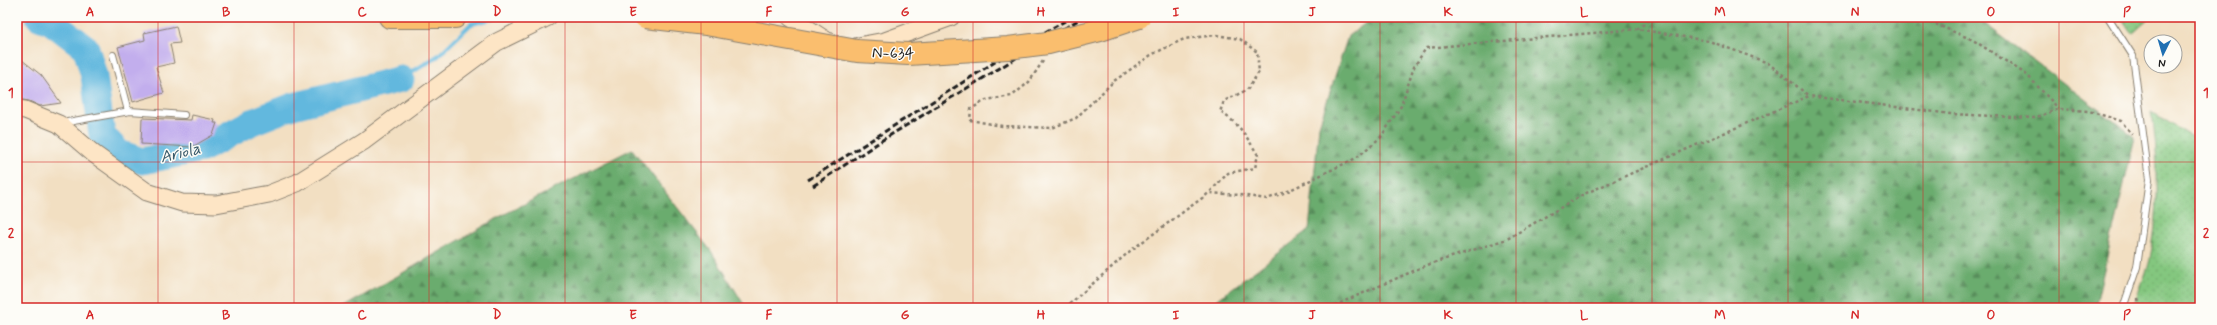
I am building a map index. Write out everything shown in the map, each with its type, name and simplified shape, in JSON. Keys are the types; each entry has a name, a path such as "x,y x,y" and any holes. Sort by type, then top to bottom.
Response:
{"highway":[{"path":"390,17 455,17"},
{"name":"N-634","path":"644,17 706,24 857,51 908,54 1001,49 1048,43 1100,30 1139,17"}],"street":[{"path":"17,109 25,110 59,124 94,154 147,192 182,203 216,204 269,194 297,183 364,141 497,42 548,17"},
{"path":"790,17 827,41 852,48 885,41 951,17"}],"lane":[{"path":"2108,17 2133,56 2146,152 2148,180 2137,267 2123,308"},
{"path":"113,55 128,111"},
{"path":"59,124 128,111 184,115"}],"path":[{"path":"1637,29 1654,17"},
{"path":"1918,17 1973,40 2027,75 2059,109"},
{"path":"1209,193 1267,199 1286,192 1356,158 1381,137 1389,125 1401,106 1414,68 1426,48 1637,29 1709,41 1761,60 1768,63 1809,96"},
{"path":"1044,60 1029,82 1012,96 986,100 971,109 970,120 1002,126 1052,128 1076,118 1114,81 1151,55 1184,39 1222,36 1240,39 1257,52 1259,72 1248,90 1224,101 1220,112 1234,120 1258,155 1255,168 1228,173 1209,193 1130,252 1065,308"},
{"path":"1330,308 1428,266 1507,239 1584,194 1809,96 1951,114 2034,118 2059,109 2089,111 2121,121 2146,152"}],"green space":[{"path":"1374,17 1976,17 2135,137 2095,308 1206,308 1309,230 1319,126 1348,36"},
{"path":"2121,17 2151,17 2132,34"},
{"path":"2152,112 2200,142 2200,308 2132,308 2150,260 2156,218 2157,165"},
{"path":"632,149 711,251 746,308 342,308 503,215"}],"building":[{"path":"176,26 180,43 170,44 174,63 156,67 164,93 133,102 118,47 145,40 144,33"},
{"path":"17,56 41,75 61,103 40,106 29,101 17,99"},
{"path":"192,115 215,120 214,123 217,123 213,135 192,147 141,144 142,118 191,120"}],"waterway":[{"name":"Ariola","path":"39,17 50,21 86,48 94,76 102,135 119,153 142,161 202,149 252,122 293,106 401,79"},
{"path":"401,79 438,56 471,24 499,17"}],"railway":[{"path":"808,180 1022,45 1072,17"},
{"path":"813,186 884,139 1083,17"}]}
